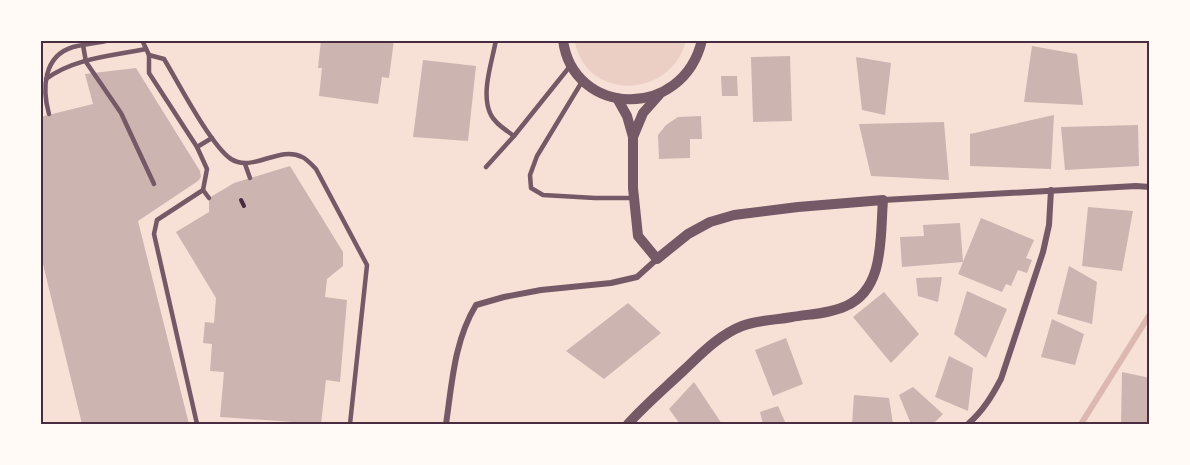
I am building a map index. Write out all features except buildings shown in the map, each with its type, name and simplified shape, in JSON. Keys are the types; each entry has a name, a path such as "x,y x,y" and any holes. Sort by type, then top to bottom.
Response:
{"street":[{"path":"554,40 563,44 571,65 583,80 599,92 617,98 638,100 659,95 672,88 693,66 701,46 711,40"},
{"path":"633,137 643,113 659,95"},
{"path":"617,98 627,116 633,137 634,198 638,236 657,259"},
{"path":"446,424 457,350 467,319 476,305 541,290 611,283 637,277 687,234 710,222 734,215 883,200 1051,189 1149,187"},
{"path":"968,424 977,417 991,398 1001,379 1043,252 1049,225 1051,189"},
{"path":"628,424 709,347 743,325 826,312 857,301 869,288 876,272 883,200"}],"lane":[{"path":"49,114 46,79 52,62 62,52 110,40"},
{"path":"142,40 149,55 148,73 196,147 207,169 203,190 157,220 154,234 196,424"},
{"path":"496,40 486,86 490,112 500,126 514,136"},
{"path":"83,45 86,62 121,113 154,184"},
{"path":"46,79 65,67 146,49"},
{"path":"149,55 164,59 212,138 231,159 245,164 287,153 303,157 316,169 367,265 350,424"},
{"path":"486,167 571,65"},
{"path":"583,80 537,156 530,175 531,188 543,195 634,198"},
{"path":"196,147 212,138"},
{"path":"245,164 250,178"},
{"path":"203,190 209,198"}],"path":[{"path":"241,200 244,206"}],"shaded area":[{"path":"575,40 686,41 677,61 663,75 646,83 628,86 610,83 594,74 582,60"}],"waterway":[{"path":"1081,424 1150,314"}]}
